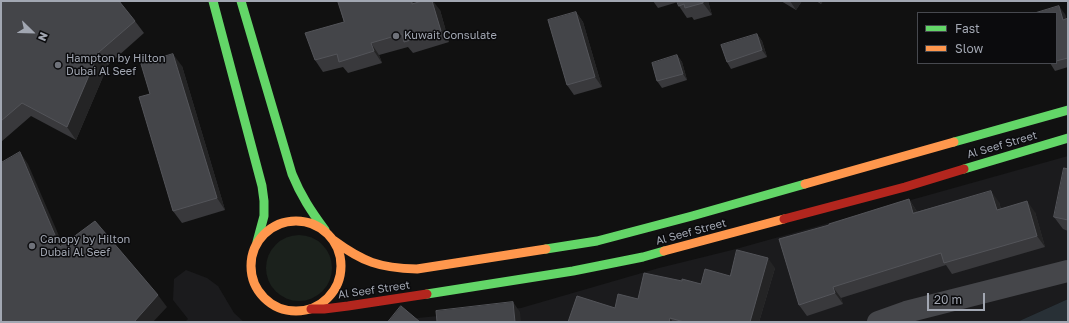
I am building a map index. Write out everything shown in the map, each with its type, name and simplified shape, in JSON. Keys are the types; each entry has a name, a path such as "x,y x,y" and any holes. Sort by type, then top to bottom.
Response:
{"street":[{"name":"Al Seef Street","path":"213,1 262,186 264,216 252,255 250,268 253,282 258,292 266,301 276,308 299,312 322,304 337,285 341,274 339,250 307,205 292,174 241,1"},
{"name":"Al Seef Street","path":"333,240 364,260 381,266 405,269 417,269 597,241 730,206 1068,110"},
{"name":"Al Seef Street","path":"311,309 342,307 450,291 581,270 642,257 905,186 1068,138"},
{"name":"Al Seef Street","path":"257,242 273,226 294,220 306,221 326,231"},
{"path":"878,322 914,310 1068,271"}],"shaded area":[{"path":"1068,156 1068,299 1017,322 376,322 521,308 659,268 736,249"},
{"path":"299,235 312,238 322,245 329,255 332,268 329,281 322,291 312,298 299,301 286,298 276,291 269,281 266,268 269,255 276,245 286,238"},
{"path":"186,270 207,278 218,286 234,313 244,322 185,322 188,319 173,300 174,279"},
{"path":"1068,299 1068,322 1017,322"}],"building":[{"name":"Hampton by Hilton Dubai Al Seef","path":"1,1 119,1 135,21 99,52 67,127 22,103 1,121"},
{"name":"Kuwait Consulate","path":"338,1 412,1 412,4 422,1 432,1 441,31 404,42 402,34 371,43 374,51 339,62 337,54 315,60 305,33 344,22"},
{"path":"677,1 703,1 703,3 685,8 684,4 679,6"},
{"path":"1059,6 1063,20 1068,18 1068,58 1057,61 1057,12 1038,12"},
{"path":"576,12 595,77 567,85 548,20"},
{"path":"757,34 762,50 727,62 721,45"},
{"path":"173,54 217,198 173,211 139,97 150,94 141,64"},
{"path":"677,55 683,74 657,81 652,63"},
{"name":"Canopy by Hilton Dubai Al Seef","path":"20,152 60,247 95,221 158,295 134,322 1,322 1,163"},
{"path":"1064,168 1068,169 1068,220 1054,217"},
{"path":"991,191 997,210 1027,201 1037,236 944,263 941,253 833,287 835,293 799,305 779,239 829,225 909,199 913,213"},
{"path":"737,250 768,258 750,322 684,322 670,318 669,322 568,322 577,296 615,308 618,294 638,299 644,273 682,281 682,279 701,284 705,269 730,276"},
{"path":"513,302 515,322 437,322 436,311"},
{"path":"401,306 420,322 388,322"}],"traffic: fast":[{"path":"213,1 262,186 264,216 257,242"},
{"path":"241,1 292,174 307,203 325,230"},
{"path":"954,142 1068,110"},
{"path":"964,169 1068,138"},
{"path":"546,249 597,241 805,184"},
{"path":"427,294 573,271 643,257 664,251"}],"traffic: slow":[{"path":"805,184 954,142"},
{"path":"664,251 784,219"},
{"path":"287,221 305,221 321,228 334,241 341,257 341,266 341,275 334,291 321,304 305,311 287,311 271,304 258,291 251,275 251,257 258,241 271,228 287,221"},
{"path":"333,240 363,259 392,267 417,269 546,249"}],"traffic: jam":[{"path":"784,219 905,187 964,169"},
{"path":"311,309 348,306 427,294"}],"place":[{"name":"Kuwait Consulate","path":"396,36"},
{"name":"Hampton by Hilton Dubai Al Seef","path":"58,65"},
{"name":"Canopy by Hilton Dubai Al Seef","path":"32,246"}]}
